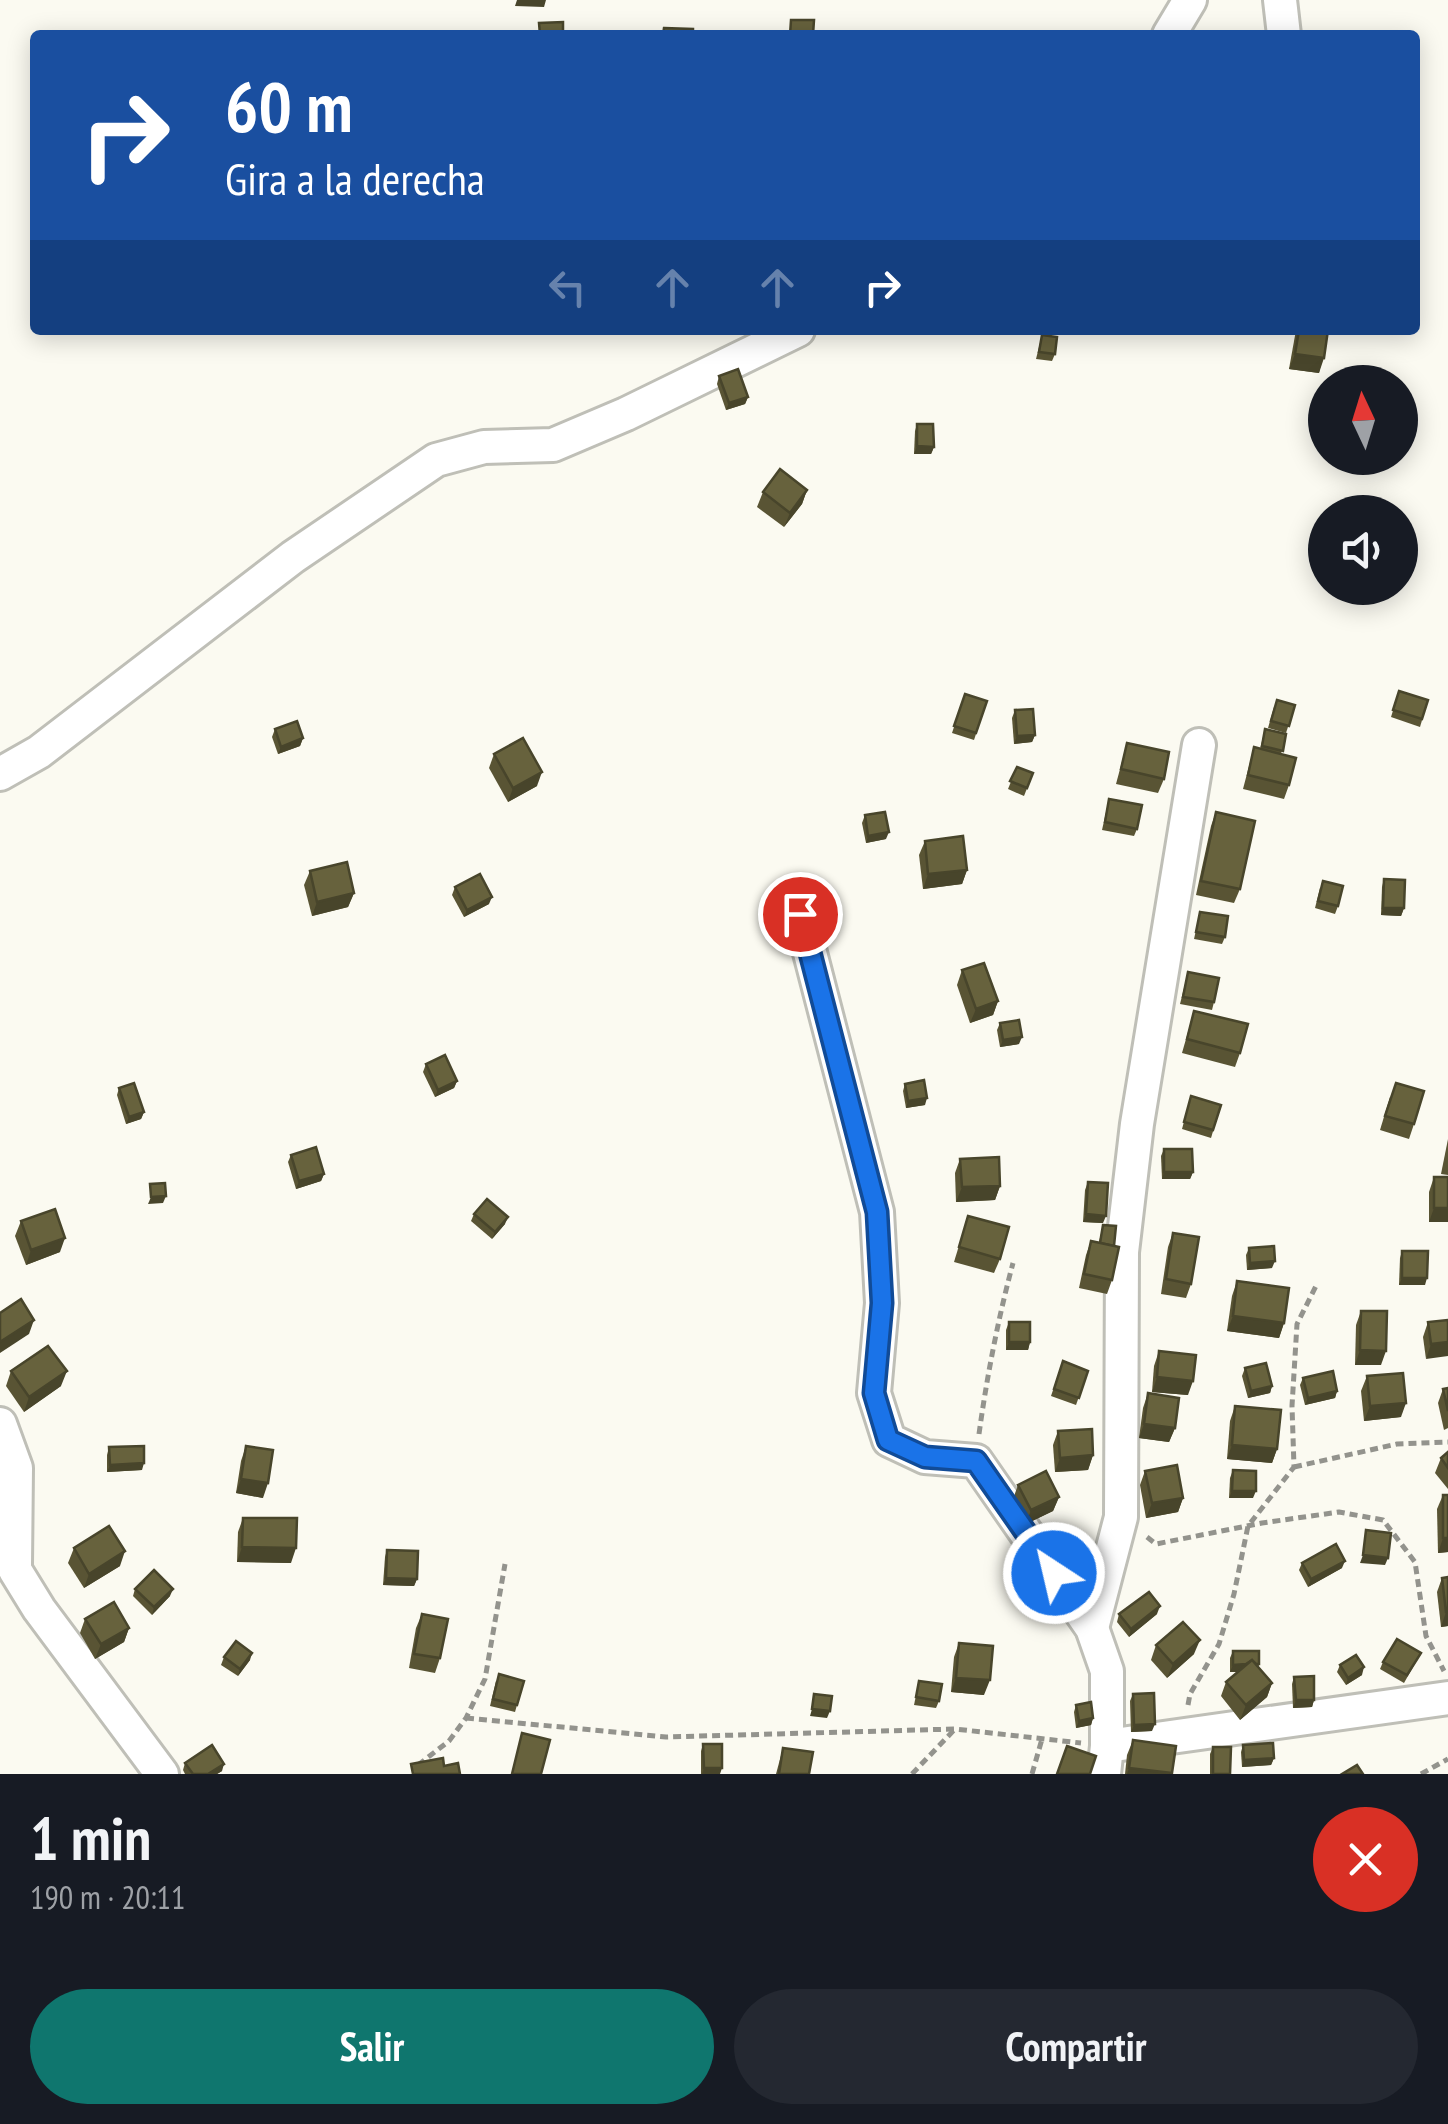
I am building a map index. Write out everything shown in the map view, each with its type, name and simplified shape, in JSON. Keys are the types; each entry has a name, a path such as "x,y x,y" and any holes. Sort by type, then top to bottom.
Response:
{"street":[{"path":"1172,30 1190,0"},
{"path":"1280,0 1283,30"},
{"path":"0,774 39,752 292,557 436,460 484,447 553,445 788,335"},
{"path":"1092,1628 1121,1517 1122,1252 1137,1124 1199,745"},
{"path":"800,914 877,1212 882,1303 874,1393 888,1440 925,1457 976,1461 1092,1628 1107,1671 1106,1760 1180,1737 1448,1698"},
{"path":"0,1424 16,1468 14,1570"},
{"path":"0,1538 14,1570 39,1609 162,1774"}],"path":[{"path":"976,1461 986,1384 1013,1262"},
{"path":"1294,1467 1292,1406 1297,1324 1316,1286"},
{"path":"1180,1737 1190,1694 1219,1644 1248,1526 1294,1467 1397,1444 1448,1442"},
{"path":"1121,1517 1156,1544 1339,1512 1383,1520 1415,1562 1426,1636 1448,1679"},
{"path":"406,1774 449,1741 485,1680 505,1564"},
{"path":"466,1718 666,1736 955,1729 1042,1738 1106,1760"},
{"path":"912,1774 955,1729"},
{"path":"1032,1774 1042,1738"},
{"path":"1421,1774 1448,1759"}],"building":[{"path":"791,20 814,20 813,30 790,30"},
{"path":"563,22 563,30 540,30 539,23"},
{"path":"1042,335 1057,337 1055,354 1039,352"},
{"path":"1298,335 1327,335 1324,358 1295,354"},
{"path":"738,369 748,397 729,403 719,376"},
{"path":"917,424 933,424 934,447 917,446"},
{"path":"780,469 807,490 790,513 763,492"},
{"path":"1399,691 1428,700 1422,719 1393,710"},
{"path":"965,694 987,701 976,733 954,726"},
{"path":"1277,700 1295,705 1289,726 1271,721"},
{"path":"1033,709 1035,735 1017,736 1015,710"},
{"path":"297,721 303,738 281,747 275,729"},
{"path":"1265,729 1286,734 1283,751 1262,746"},
{"path":"523,738 542,772 513,788 494,754"},
{"path":"1127,743 1169,752 1164,779 1121,769"},
{"path":"1254,747 1296,758 1289,785 1248,775"},
{"path":"1017,767 1033,773 1027,788 1010,781"},
{"path":"1109,799 1142,805 1137,829 1105,822"},
{"path":"885,812 889,832 868,836 865,815"},
{"path":"1216,812 1255,821 1240,889 1201,881"},
{"path":"963,836 967,870 928,874 925,841"},
{"path":"347,862 354,893 317,902 310,871"},
{"path":"480,874 492,897 467,910 455,887"},
{"path":"1384,879 1405,880 1404,908 1383,908"},
{"path":"1323,881 1343,886 1338,906 1318,901"},
{"path":"1200,912 1228,916 1225,937 1196,932"},
{"path":"984,963 998,1001 976,1009 962,970"},
{"path":"1188,972 1219,978 1214,1002 1183,997"},
{"path":"1194,1011 1248,1024 1240,1053 1187,1039"},
{"path":"1019,1020 1022,1037 1003,1040 1000,1023"},
{"path":"445,1055 457,1081 438,1090 426,1064"},
{"path":"924,1080 927,1098 908,1101 905,1084"},
{"path":"134,1083 144,1112 129,1117 119,1088"},
{"path":"1396,1083 1424,1091 1414,1124 1385,1116"},
{"path":"1191,1096 1221,1105 1213,1130 1184,1122"},
{"path":"316,1147 324,1174 299,1181 291,1155"},
{"path":"1164,1149 1192,1149 1193,1172 1164,1172"},
{"path":"999,1157 1000,1186 962,1187 960,1159"},
{"path":"1434,1177 1448,1177 1448,1208 1434,1208"},
{"path":"1088,1182 1108,1183 1106,1216 1086,1214"},
{"path":"165,1183 166,1196 151,1197 150,1184"},
{"path":"487,1199 508,1217 495,1232 474,1214"},
{"path":"55,1209 65,1238 31,1250 21,1221"},
{"path":"968,1216 1009,1227 1000,1259 959,1247"},
{"path":"1103,1225 1116,1226 1114,1246 1100,1243"},
{"path":"1173,1233 1199,1237 1191,1284 1166,1279"},
{"path":"1091,1241 1119,1247 1112,1280 1084,1274"},
{"path":"1274,1246 1275,1261 1250,1263 1249,1248"},
{"path":"1402,1251 1428,1251 1427,1278 1402,1278"},
{"path":"1237,1281 1289,1288 1284,1323 1233,1316"},
{"path":"21,1299 34,1320 0,1342 0,1313"},
{"path":"1361,1311 1387,1311 1386,1351 1360,1350"},
{"path":"1448,1320 1448,1342 1431,1344 1428,1322"},
{"path":"1009,1322 1030,1322 1030,1342 1009,1342"},
{"path":"48,1346 67,1371 29,1397 11,1371"},
{"path":"1159,1351 1196,1355 1193,1381 1157,1377"},
{"path":"1063,1361 1088,1371 1079,1398 1054,1389"},
{"path":"1266,1363 1272,1386 1251,1391 1245,1368"},
{"path":"1333,1371 1337,1391 1308,1398 1303,1378"},
{"path":"1403,1373 1406,1403 1370,1406 1367,1376"},
{"path":"1148,1393 1179,1398 1175,1428 1144,1424"},
{"path":"1235,1406 1281,1410 1277,1449 1232,1445"},
{"path":"1092,1429 1093,1455 1060,1458 1058,1431"},
{"path":"144,1446 144,1463 110,1465 109,1447"},
{"path":"246,1446 273,1450 268,1483 241,1479"},
{"path":"1177,1465 1183,1498 1152,1503 1145,1471"},
{"path":"1233,1470 1256,1471 1256,1491 1232,1491"},
{"path":"1046,1471 1059,1497 1031,1510 1018,1485"},
{"path":"1443,1495 1448,1495 1448,1538 1443,1538"},
{"path":"243,1518 297,1518 296,1548 242,1547"},
{"path":"109,1526 125,1551 89,1574 74,1548"},
{"path":"1366,1530 1391,1533 1388,1558 1363,1555"},
{"path":"1336,1544 1345,1561 1311,1579 1302,1563"},
{"path":"387,1550 418,1551 417,1579 386,1578"},
{"path":"154,1570 173,1589 154,1607 135,1589"},
{"path":"1448,1577 1448,1612 1446,1612 1442,1578"},
{"path":"1149,1592 1160,1606 1131,1629 1119,1614"},
{"path":"114,1602 129,1628 101,1644 85,1619"},
{"path":"422,1614 448,1619 440,1658 414,1654"},
{"path":"1183,1622 1200,1640 1173,1664 1156,1645"},
{"path":"1397,1639 1421,1653 1407,1675 1383,1662"},
{"path":"236,1641 252,1653 240,1669 224,1657"},
{"path":"959,1643 993,1646 990,1680 956,1678"},
{"path":"1233,1651 1259,1651 1259,1664 1252,1660 1233,1665"},
{"path":"1356,1655 1364,1667 1348,1678 1340,1665"},
{"path":"1252,1660 1272,1683 1246,1705 1226,1682"},
{"path":"499,1674 524,1681 517,1705 493,1699"},
{"path":"1314,1676 1314,1700 1296,1700 1294,1677"},
{"path":"919,1681 942,1684 939,1701 916,1697"},
{"path":"1154,1693 1155,1724 1134,1725 1133,1694"},
{"path":"814,1694 832,1696 830,1711 812,1709"},
{"path":"1091,1702 1093,1718 1079,1721 1076,1705"},
{"path":"522,1733 550,1740 541,1774 512,1774"},
{"path":"1133,1740 1176,1746 1172,1773 1129,1768"},
{"path":"1273,1743 1274,1758 1244,1760 1243,1745"},
{"path":"703,1744 722,1744 722,1768 704,1768"},
{"path":"212,1745 224,1764 208,1774 193,1774 185,1763"},
{"path":"1067,1746 1096,1756 1090,1774 1057,1774"},
{"path":"1213,1747 1231,1747 1230,1774 1213,1774"},
{"path":"783,1748 813,1752 809,1774 779,1774"},
{"path":"443,1758 444,1766 458,1763 460,1774 413,1774 411,1764"},
{"path":"1357,1765 1363,1774 1342,1774"}],"route":[{"path":"800,914 877,1212 882,1303 874,1393 888,1440 925,1457 976,1461 1054,1573"}]}
